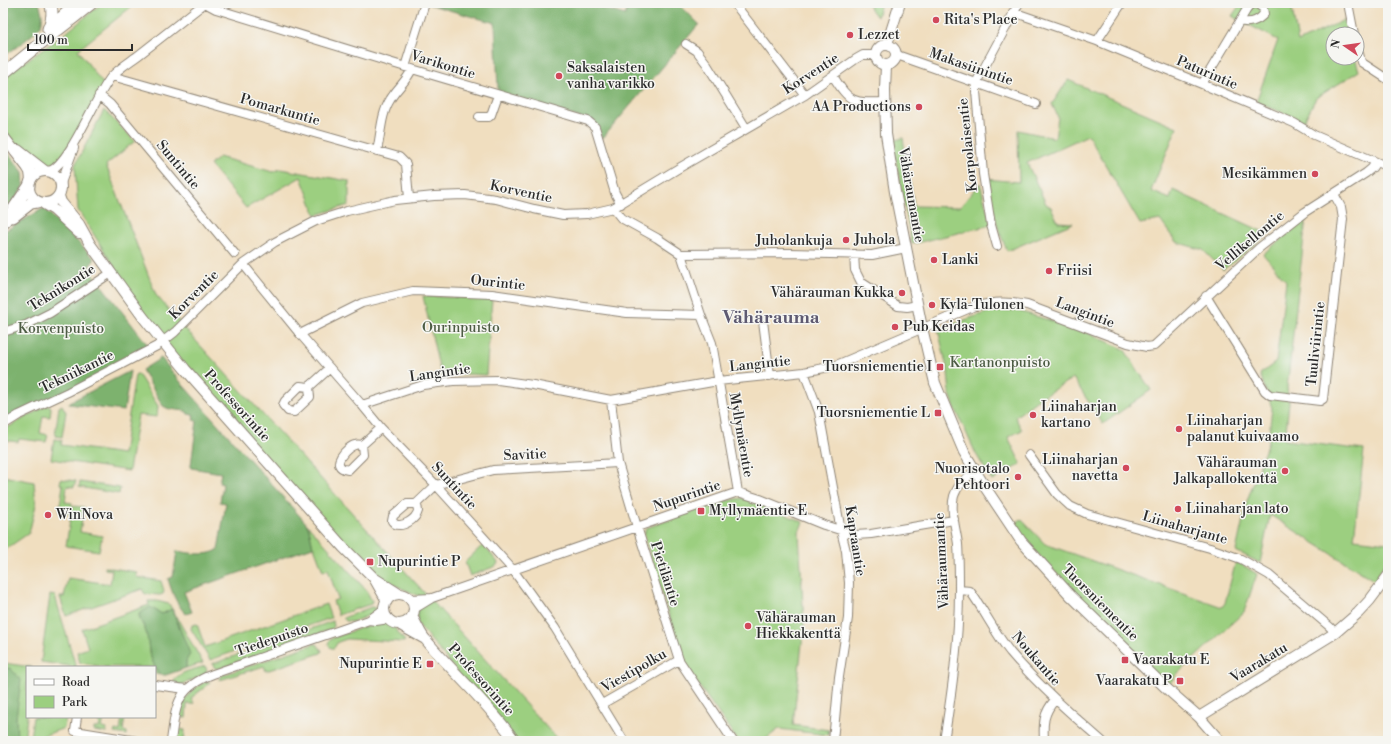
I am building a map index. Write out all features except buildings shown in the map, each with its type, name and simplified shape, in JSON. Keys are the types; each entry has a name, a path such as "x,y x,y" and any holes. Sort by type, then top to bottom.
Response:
{"highway":[{"path":"46,33 52,17 50,3"},
{"path":"33,48 77,3"},
{"path":"3,74 33,48 54,34 92,3"},
{"path":"4,221 30,183"},
{"path":"4,221 17,214 31,203 41,203"}],"main road":[{"path":"887,44 894,48 897,55 894,62 886,65 879,62 876,55 877,50 887,44 900,3"},
{"name":"Vähäraumantie","path":"886,65 885,102 889,156 922,328 935,383 964,452 976,471"},
{"path":"3,136 30,172 30,183 33,197 41,203 54,201 59,196 61,183 56,175 12,147"},
{"path":"30,183 40,172 48,171"},
{"name":"Professorintie","path":"59,196 60,202 79,224 90,244 111,273 163,342 186,369 338,541 374,578 399,594"},
{"name":"Professorintie","path":"41,203 54,210 90,244"},
{"name":"Tuorsniementie","path":"976,471 1026,546 1071,596 1166,688 1199,717 1220,741"},
{"name":"Vaarakatu","path":"1199,717 1335,633 1358,613 1388,576"},
{"name":"Professorintie","path":"374,578 386,605"},
{"path":"399,594 410,598 413,603 413,613 406,622 399,624 389,619 386,615 386,605 392,596 399,594"},
{"name":"Professorintie","path":"413,613 425,639 496,716 515,741"},
{"name":"Professorintie","path":"399,624 425,639"}],"street":[{"name":"Varikontie","path":"205,3 216,9 588,121 595,127 615,193 621,204"},
{"path":"48,171 56,168 60,164 77,138 99,95 112,76 205,3"},
{"path":"377,151 385,110 390,99 410,75 409,68 425,3"},
{"path":"734,3 805,95"},
{"name":"Korpolaisentie","path":"997,246 983,174 976,83 1018,3"},
{"path":"1097,41 1122,3"},
{"path":"1348,3 1352,26"},
{"name":"Paturintie","path":"1013,12 1097,41 1202,84 1294,123 1314,135 1388,167"},
{"path":"1202,84 1240,21"},
{"path":"686,44 697,51 706,63 746,128"},
{"name":"Korventie","path":"163,342 243,264 275,242 316,221 346,211 395,200 465,195 496,199 563,215 587,214 613,208 678,168 805,95 863,55 876,55"},
{"name":"Makasiinintie","path":"897,55 1036,104"},
{"path":"1365,65 1388,78"},
{"name":"Pomarkuntie","path":"112,76 399,157 406,164 409,198"},
{"path":"833,76 842,91 851,99 863,103 885,102"},
{"name":"Suntintie","path":"99,95 110,104 235,254"},
{"path":"479,117 491,116 498,95"},
{"path":"61,183 67,170 77,138"},
{"name":"Vellikellontie","path":"1147,347 1154,346 1259,248 1305,212 1366,173 1376,162"},
{"name":"Tuuliviirintie","path":"1206,296 1265,391 1270,395 1320,401 1323,399 1343,219 1334,194"},
{"path":"613,208 621,218 657,238 681,254"},
{"name":"Juholankuja","path":"681,254 784,253 872,255 906,248"},
{"name":"Myllymäentie","path":"681,254 712,344 738,492"},
{"path":"854,254 855,270 861,282 898,306 907,307 918,305"},
{"name":"Suntintie","path":"243,264 300,334 381,428 436,485 512,570 555,628 624,741"},
{"name":"Teknikontie","path":"3,332 26,325 50,313 111,273"},
{"name":"Ourintie","path":"300,334 362,303 413,291 492,294 627,313 701,315"},
{"name":"Langintie","path":"362,405 423,385 453,381 498,380 611,400 718,381 804,372 834,366 975,306 994,302 1010,301 1027,305 1128,343 1147,347"},
{"path":"763,321 770,376"},
{"name":"Tekniikantie","path":"3,425 19,415 74,389 163,342"},
{"path":"309,387 330,368"},
{"name":"Kapraantie","path":"804,372 819,412 846,551 849,583 848,618 839,677 833,741"},
{"name":"Pietiläntie","path":"611,400 618,463 679,660 734,741"},
{"path":"362,445 381,428"},
{"name":"Liinaharjante","path":"1029,455 1057,494 1070,506 1087,514 1210,548 1241,559 1269,575 1330,627 1335,633"},
{"name":"Savitie","path":"436,485 493,470 618,463"},
{"name":"Vähäraumantie","path":"944,741 955,665 959,590 958,545 953,504 954,495 959,485 976,471"},
{"path":"416,504 436,485"},
{"name":"Nupurintie","path":"413,613 432,598 738,492 760,499 841,531 856,535 871,534 954,519"},
{"name":"Noukantie","path":"959,590 970,591 996,632 1030,674 1055,700 1102,741"},
{"name":"Nupurintie","path":"410,598 432,598"},
{"name":"Tiedepuisto","path":"170,741 175,712 182,696 194,683 213,674 370,620 386,605"},
{"name":"Tiedepuisto","path":"370,620 376,621 389,619"},
{"name":"Viestipolku","path":"602,704 679,660"},
{"path":"156,685 186,690"},
{"path":"1044,741 1044,720 1048,707 1055,700"},
{"path":"77,718 75,732 137,741"}],"green space":[{"path":"3,3 39,3 42,16 41,25 36,32 7,54 3,52"},
{"path":"102,3 136,3 78,50 106,86 60,164 45,171 3,136 3,77 66,33"},
{"path":"424,3 585,3 625,15 630,3 678,3 699,24 602,139 594,122 497,93 495,23"},
{"path":"866,3 881,3 877,17"},
{"path":"1241,3 1291,3 1298,42 1325,29 1325,66 1357,66 1359,71 1316,98 1304,121 1256,102 1278,40 1232,16"},
{"path":"1344,20 1346,26 1331,26"},
{"path":"1068,80 1177,127 1151,191 1170,199 1173,190 1268,234 1223,270 1203,250 1176,242 1160,220 1140,224 1088,135 1027,163 1046,204 1051,207 1058,222 1073,223 1007,251 998,228 986,179 1019,182 1018,130 1055,138 1058,117 1052,104"},
{"path":"104,110 135,141 106,165 156,295 559,741 513,741 417,623 419,596 370,574 163,342 78,210 75,165"},
{"path":"903,138 914,206 960,207 980,183 991,225 912,244 892,141"},
{"path":"3,146 23,172 24,186 3,213"},
{"path":"219,157 273,172 280,169 349,181 349,205 316,215 301,177 246,208 210,165"},
{"name":"Korvenpuisto","path":"44,208 95,259 88,268 151,349 3,425 3,232"},
{"path":"1306,219 1287,388 1289,402 1285,440 1364,450 1354,539 1388,543 1388,556 1375,581 1270,515 1260,563 1236,551 1247,501 1268,442 1272,408 1260,374 1276,362 1286,281 1263,254"},
{"name":"Ourinpuisto","path":"423,296 492,299 486,375 464,374 441,376"},
{"name":"Kartanonpuisto","path":"1015,310 1079,329 1124,349 1151,390 1103,424 1073,378 1040,398 1015,417 1022,430 1008,437 1021,464 992,481 976,454 950,394 948,372 938,329 988,312"},
{"path":"161,358 183,385 306,523 313,547 184,592 192,612 186,614 177,602 168,579 173,577 177,551 203,554 218,550 226,503 220,502 223,484 219,483 221,473 191,468 197,421 193,420 194,415 188,414 186,411 169,409 163,406 142,370"},
{"path":"130,371 124,411 69,404 70,402"},
{"path":"136,374 138,374 158,406 157,417 138,415 129,471 51,459 54,439 62,440 61,445 123,454"},
{"path":"62,405 66,412 62,437 55,436 59,407"},
{"path":"46,406 50,406 51,408 50,417 43,416 40,433 48,435 46,442 19,439 18,442 3,440 3,430"},
{"path":"3,476 34,482 36,505 29,533 3,551"},
{"path":"61,479 76,481 74,487 67,486 65,502 72,503 72,506 84,507 80,532 102,536 99,551 66,546 71,514 59,512 63,485 60,484"},
{"path":"80,482 120,488 119,494 79,487"},
{"path":"742,498 751,500 803,522 799,532 804,625 793,725 829,730 828,735 779,729 763,741 738,741 697,683 682,657 644,535 646,528 724,501"},
{"path":"1021,519 1045,544 1222,607 1225,603 1236,561 1257,574 1244,612 1177,674 1166,688 1012,527"},
{"path":"306,523 366,590 372,601 371,604 338,615 333,601 338,599 328,569 323,571 313,547"},
{"path":"483,545 498,563 496,566 470,576 465,562"},
{"path":"105,567 137,572 136,577 161,581 164,591 163,594 145,594 142,589 66,616 60,597 64,597 68,578 110,584 112,570 105,569"},
{"path":"50,595 55,596 76,666 41,662"},
{"path":"148,601 157,601 169,604 172,609 162,614 157,611 139,614 140,620 148,637 149,653 156,666 100,666 80,663 77,652 88,648 82,629 149,605"},
{"path":"326,604 331,618 210,660 191,629 192,625 197,624 205,647"},
{"path":"150,607 162,614 172,609 190,654 186,661 186,668 166,675 160,675 153,663 149,651 146,632 139,614"},
{"path":"371,607 378,610 375,613 352,622 346,621 343,618"},
{"path":"172,609 203,663 186,668 186,661 189,653"},
{"path":"384,620 389,621 405,641 347,639 338,642 334,648 331,648 328,645 329,641 333,638"},
{"path":"333,621 334,626 332,629 218,669 212,664"},
{"path":"317,644 322,651 321,653 266,671 264,666 220,680 220,676"},
{"path":"3,663 26,666 27,718 24,741 16,740 16,718 10,668 3,669"},
{"path":"205,666 207,670 205,674 181,685 173,684 178,676"},
{"path":"156,667 160,675 156,674"},
{"path":"10,668 21,680 16,718 17,741 3,741 3,669"},
{"path":"207,681 210,682 209,684 191,698 194,703 187,704 186,718 180,717 179,715 183,704 189,695 197,687"},
{"path":"33,718 66,718 64,728 32,740 30,738"},
{"path":"101,718 104,718 102,728 107,729 106,733 94,731 94,728 99,728"},
{"path":"122,718 125,718 123,731 127,732 127,735 114,733 115,730 120,731"},
{"path":"176,730 185,730 184,741 174,741"}],"place":[{"name":"Rita's Place","path":"936,20"},
{"name":"Lezzet","path":"850,35"},
{"name":"Saksalaisten vanha varikko","path":"559,76"},
{"name":"AA Productions","path":"919,107"},
{"name":"Mesikämmen","path":"1315,174"},
{"name":"Juhola","path":"846,240"},
{"name":"Lanki","path":"934,260"},
{"name":"Friisi","path":"1049,271"},
{"name":"Vähärauman Kukka","path":"902,293"},
{"name":"Kylä-Tulonen","path":"932,305"},
{"name":"Pub Keidas","path":"895,327"},
{"name":"Tuorsniementie I","path":"940,367"},
{"name":"Tuorsniementie L","path":"938,413"},
{"name":"Liinaharjan kartano","path":"1033,415"},
{"name":"Liinaharjan palanut kuivaamo","path":"1179,429"},
{"name":"Liinaharjan navetta","path":"1126,468"},
{"name":"Vähärauman Jalkapallokenttä","path":"1285,471"},
{"name":"Nuorisotalo Pehtoori","path":"1018,477"},
{"name":"Liinaharjan lato","path":"1178,509"},
{"name":"Myllymäentie E","path":"701,511"},
{"name":"WinNova","path":"48,515"},
{"name":"Nupurintie P","path":"370,562"},
{"name":"Vähärauman Hiekkakenttä","path":"748,626"},
{"name":"Vaarakatu E","path":"1125,660"},
{"name":"Nupurintie E","path":"430,664"},
{"name":"Vaarakatu P","path":"1180,681"}],"district":[{"name":"Vähärauma","path":"771,317"}]}
